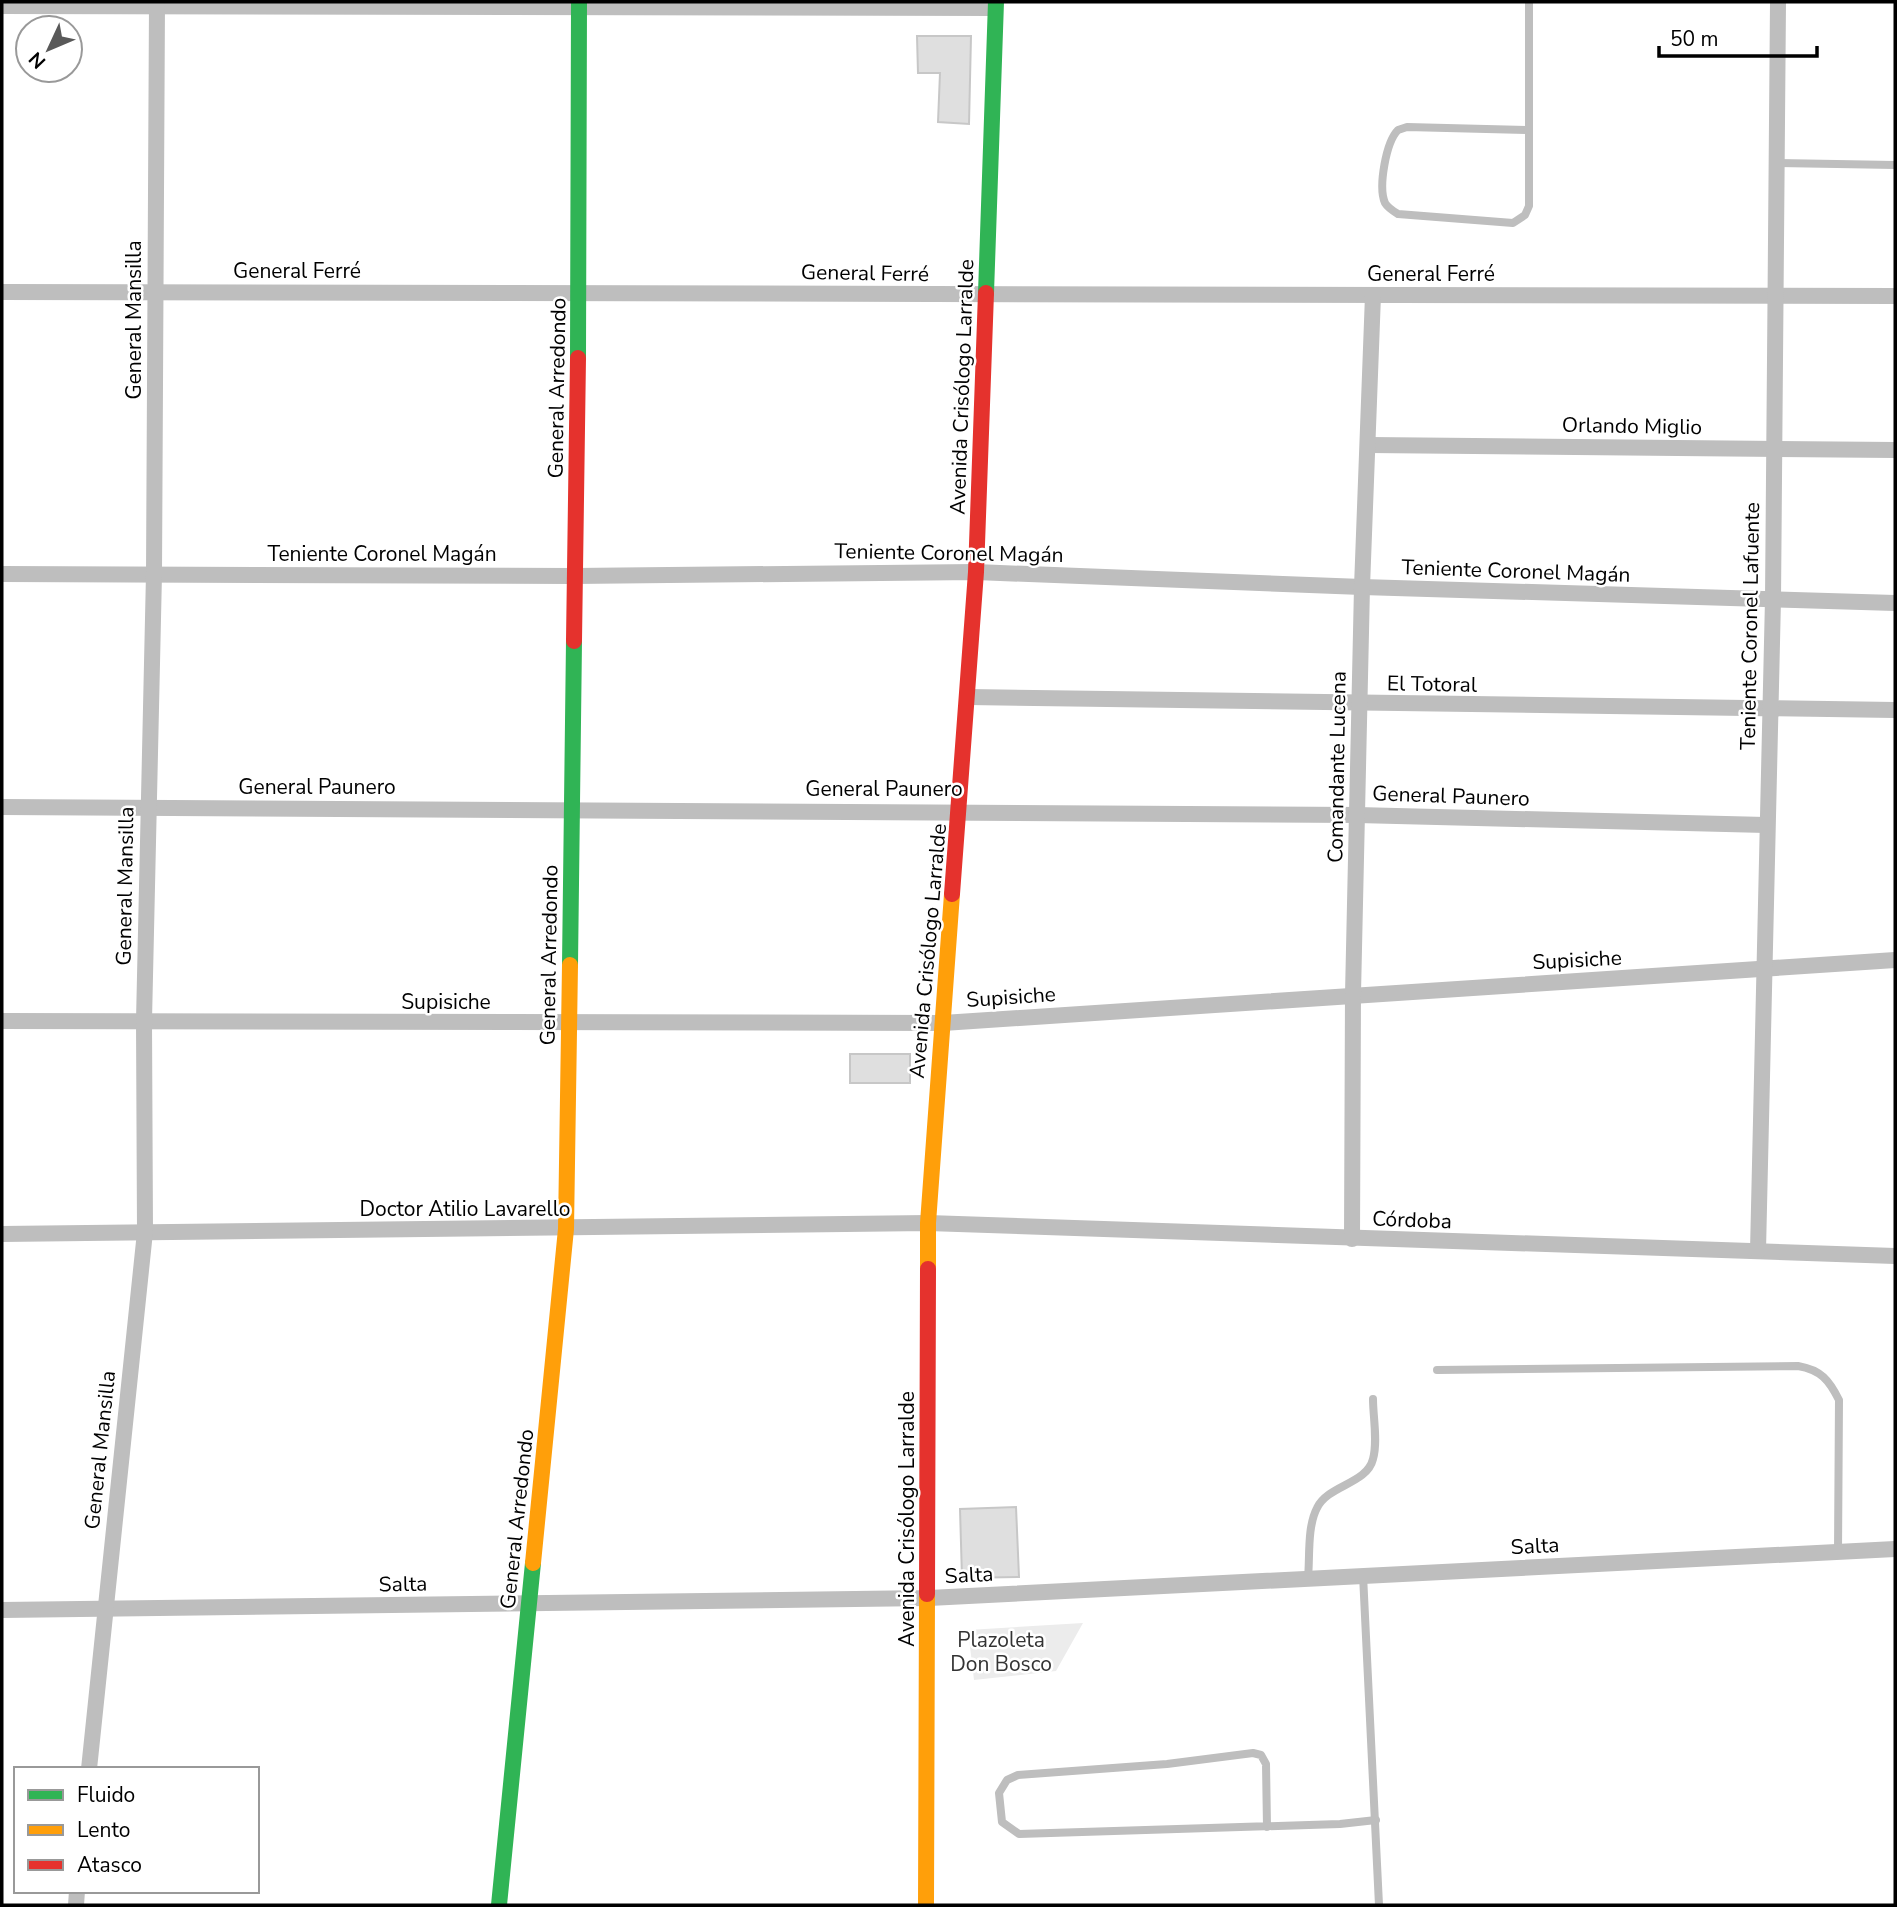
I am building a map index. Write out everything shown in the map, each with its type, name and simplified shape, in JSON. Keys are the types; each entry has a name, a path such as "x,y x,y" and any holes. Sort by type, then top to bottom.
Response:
{"street":[{"name":"Teniente Coronel Lafuente","path":"1758,1251 1773,599 1774,163 1778,2"},
{"name":"General Mansilla","path":"89,1767 145,1232 144,1021 154,574 157,4"},
{"name":"General Arredondo","path":"499,1905 566,1229 579,292 579,5"},
{"path":"2,6 996,5"},
{"name":"Avenida Crisólogo Larralde","path":"926,1905 928,1223 961,811 976,572 996,5"},
{"name":"General Ferré","path":"2,292 1895,296"},
{"name":"Comandante Lucena","path":"1352,1239 1353,994 1359,705 1373,295"},
{"name":"Orlando Miglio","path":"1369,445 1895,450"},
{"name":"Teniente Coronel Magán","path":"2,574 574,576 976,572 1895,603"},
{"name":"El Totoral","path":"969,697 1359,705 1895,710"},
{"name":"General Paunero","path":"2,807 1357,815 1766,825"},
{"name":"Supisiche","path":"2,1021 943,1023 1895,960"},
{"name":"Córdoba","path":"928,1223 1895,1256"},
{"name":"Doctor Atilio Lavarello","path":"2,1234 928,1223"},
{"name":"Salta","path":"2,1610 929,1598 1895,1549"}],"lane":[{"path":"1529,2 1529,130 1529,206 1525,215 1513,223 1398,214 1383,199 1387,148 1398,130 1407,127 1529,130"},
{"path":"1774,163 1895,165"},
{"path":"1437,1370 1798,1366 1815,1369 1830,1382 1839,1401 1838,1552"},
{"path":"1308,1578 1313,1518 1317,1507 1325,1496 1363,1474 1374,1458 1373,1399"},
{"path":"1363,1575 1379,1905"},
{"path":"1266,1827 1266,1763 1261,1755 1253,1753 1167,1764 1018,1775 1007,1780 999,1793 1002,1822 1007,1828 1019,1833 1266,1827 1376,1820"}],"green space":[{"name":"Plazoleta Don Bosco","path":"1083,1623 1056,1671 974,1680 968,1630"}],"building":[{"path":"917,36 971,36 969,124 938,122 940,73 918,73"},
{"path":"850,1054 910,1054 910,1083 850,1083"},
{"path":"1016,1507 1019,1577 962,1578 960,1509"}],"traffic: fast":[{"path":"578,358 579,2"},
{"path":"986,293 996,2"},
{"path":"570,965 574,641"},
{"path":"499,1905 533,1563"}],"traffic: slow":[{"path":"928,1269 928,1223 952,894"},
{"path":"533,1563 566,1229 570,965"},
{"path":"926,1905 927,1594"}],"traffic: jam":[{"path":"952,894 976,572 986,293"},
{"path":"574,641 578,358"},
{"path":"927,1594 928,1269"}]}
